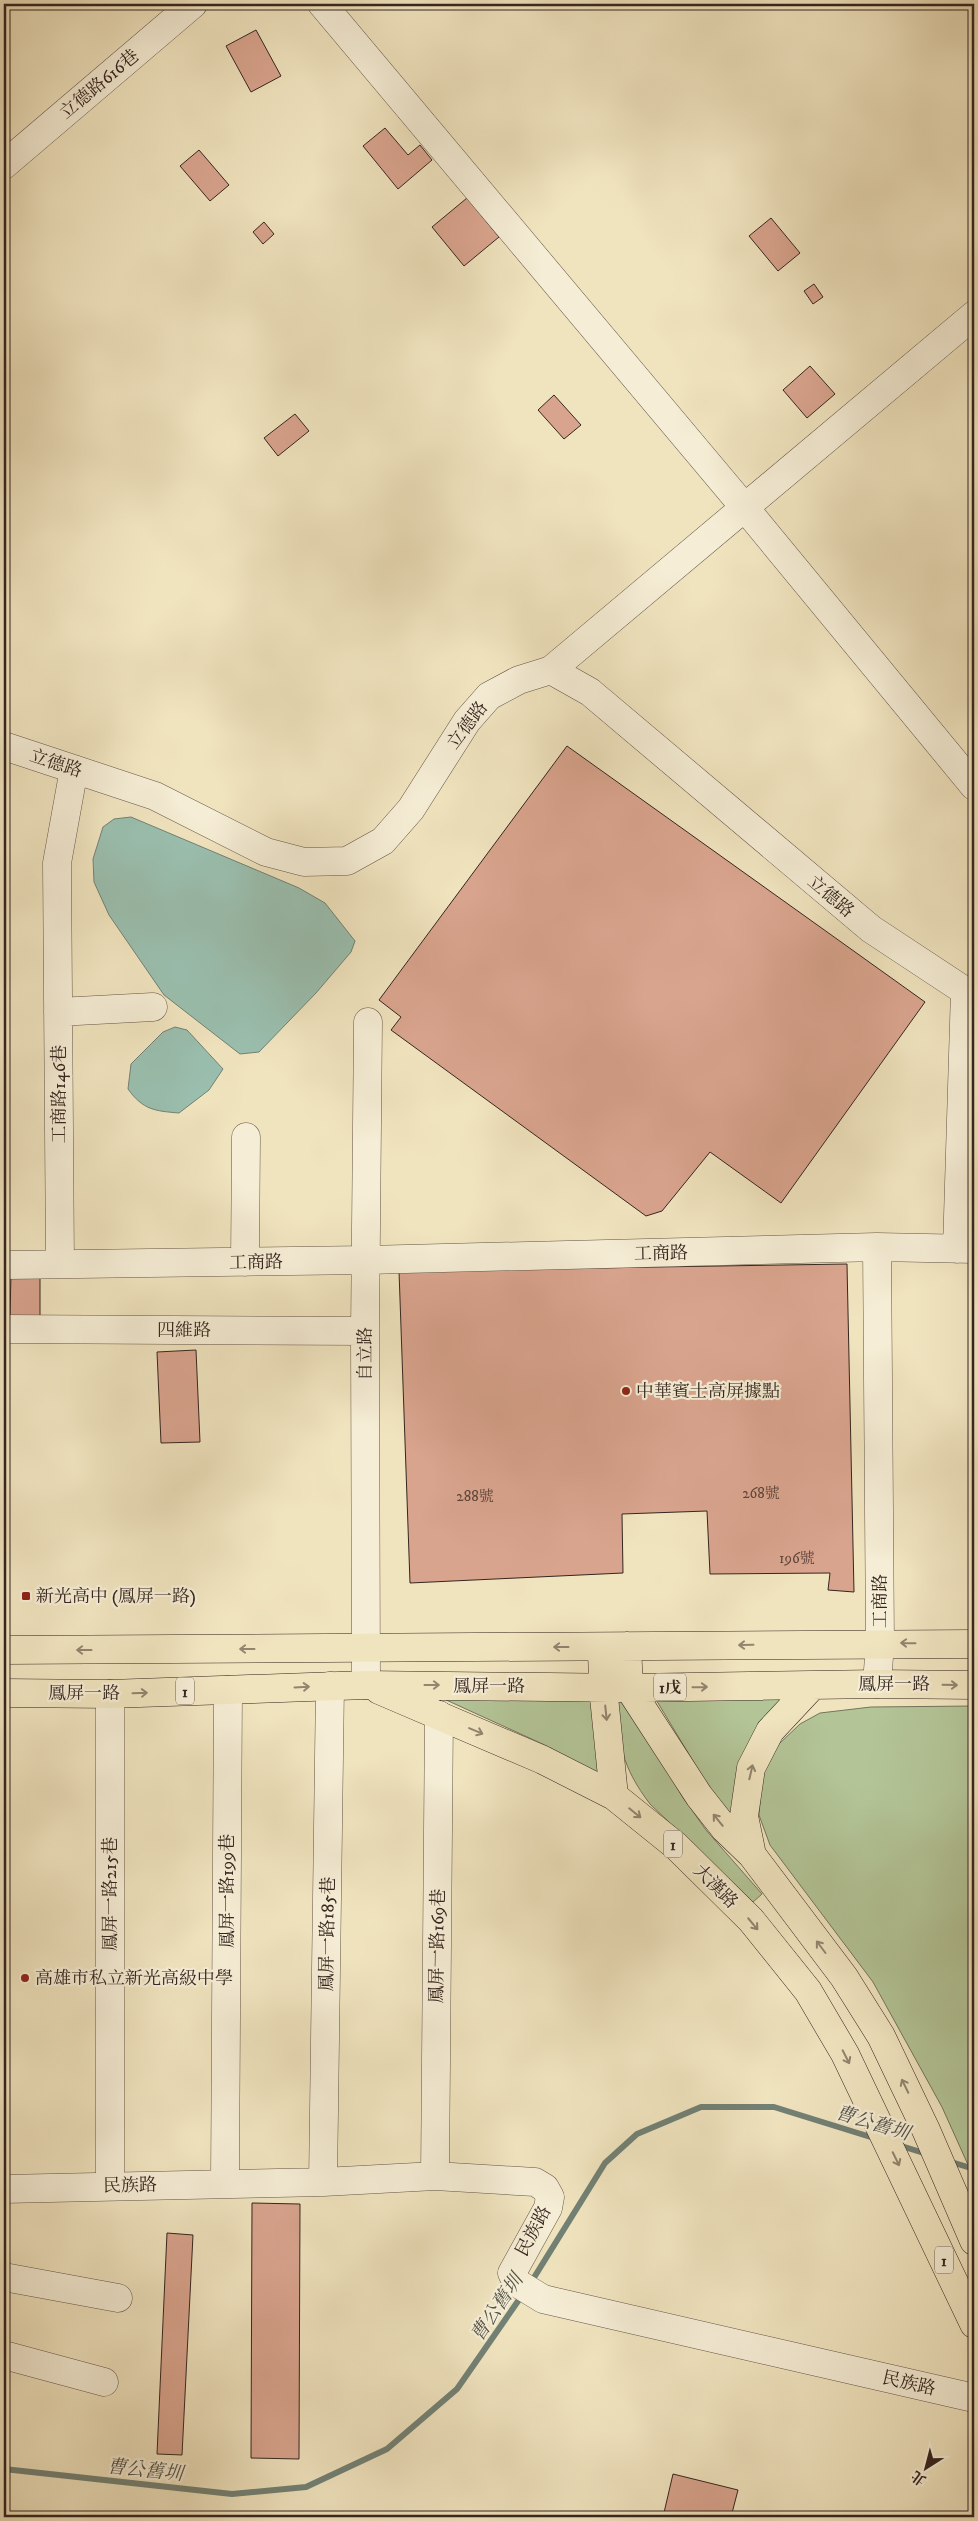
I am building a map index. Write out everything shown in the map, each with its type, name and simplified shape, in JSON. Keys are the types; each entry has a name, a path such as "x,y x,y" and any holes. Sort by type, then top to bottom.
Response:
{"main road":[{"path":"4,1650 365,1649 880,1643 974,1644"},
{"path":"614,1646 616,1687 614,1796"},
{"name":"鳳屏一路","path":"4,1693 110,1694 366,1685 616,1687 877,1684 974,1685"},
{"name":"大漢路","path":"366,1685 543,1760 614,1796 676,1846 751,1920 808,1991 845,2054 974,2324"},
{"path":"752,1855 744,1816 751,1768 770,1731 813,1685"},
{"name":"1","path":"616,1687 699,1796 726,1829 752,1855 844,1977 881,2036 926,2130 965,2204 974,2241"}],"street":[{"name":"立德路616巷","path":"4,165 194,4"},
{"path":"322,4 745,508 974,786"},
{"path":"551,670 974,315"},
{"name":"立德路","path":"4,746 155,796 266,852 304,862 347,861 383,841 411,809 467,721 489,696 519,680 551,670 590,692 872,929 970,994"},
{"name":"工商路146巷","path":"60,1264 57,863 74,769"},
{"path":"877,1247 966,1249 970,994"},
{"path":"58,1012 153,1006"},
{"name":"自立路","path":"366,1685 365,1331 368,1022"},
{"path":"245,1262 246,1137"},
{"name":"工商路","path":"8,1265 367,1260 877,1247 880,1643 877,1684"},
{"name":"四維路","path":"4,1329 365,1331"},
{"name":"鳳屏一路185巷","path":"323,2182 330,1686"},
{"name":"鳳屏一路199巷","path":"225,2183 228,1690"},
{"name":"鳳屏一路215巷","path":"110,1694 110,2185"},
{"name":"鳳屏一路169巷","path":"435,2176 439,1715"},
{"name":"民族路","path":"4,2192 110,2185 323,2182 435,2176 535,2182 544,2188 550,2196 548,2208 512,2273 517,2284 535,2294 974,2398"},
{"path":"4,2277 118,2298"},
{"path":"4,2355 104,2382"}],"shaded area":[{"path":"131,817 299,888 325,903 355,941 351,952 316,993 259,1052 240,1054 164,995 109,915 94,882 93,859 103,827 114,819"},
{"path":"175,1027 187,1030 223,1069 209,1090 179,1113 150,1108 139,1101 128,1089 131,1064 163,1032"},
{"path":"791,1695 734,1821 716,1799 655,1698"},
{"path":"589,1697 594,1706 598,1774 596,1776 547,1746 444,1699"},
{"path":"612,1698 626,1698 682,1796 706,1830 762,1894 753,1902 650,1804 640,1790 627,1766 623,1754"},
{"path":"974,1706 974,2178 942,2107 873,1982 770,1845 759,1815 762,1776 779,1744 800,1724 820,1713 871,1707"}],"building":[{"path":"256,30 281,76 251,92 226,46"},
{"path":"385,128 408,155 420,145 432,160 398,189 363,146"},
{"path":"199,150 229,185 210,201 180,166"},
{"path":"467,198 499,237 464,266 432,227"},
{"path":"771,218 800,253 778,271 749,236"},
{"path":"264,222 274,234 263,244 253,232"},
{"path":"814,284 823,297 813,304 804,291"},
{"path":"810,366 835,394 807,418 783,390"},
{"path":"554,395 581,425 564,439 538,410"},
{"path":"295,414 309,431 278,456 264,438"},
{"path":"567,746 925,1002 781,1203 710,1152 662,1211 646,1216 391,1030 401,1017 379,1000"},
{"name":"中華賓士高屏據點","path":"847,1264 854,1592 828,1590 830,1573 710,1574 707,1511 622,1514 623,1573 410,1583 399,1271"},
{"path":"11,1272 40,1273 40,1318 10,1317"},
{"path":"196,1350 200,1442 161,1443 157,1352"},
{"path":"252,2203 300,2204 299,2459 251,2458"},
{"path":"167,2233 193,2235 182,2455 157,2454"},
{"path":"673,2474 738,2490 731,2517 663,2517"}],"waterway":[{"name":"曹公舊圳","path":"530,2284 605,2163 637,2134 701,2107 774,2107 877,2139"},
{"name":"曹公舊圳","path":"898,2145 927,2154"},
{"name":"曹公舊圳","path":"948,2161 974,2169"},
{"name":"曹公舊圳","path":"4,2469 232,2494 306,2487 387,2449 457,2389 523,2294"}],"place":[{"name":"中華賓士高屏據點","path":"626,1391"},
{"name":"新光高中 (鳳屏一路)","path":"26,1596"},
{"name":"高雄市私立新光高級中學","path":"25,1978"}]}
